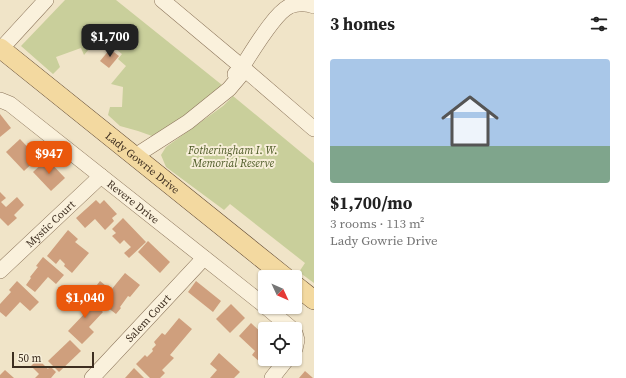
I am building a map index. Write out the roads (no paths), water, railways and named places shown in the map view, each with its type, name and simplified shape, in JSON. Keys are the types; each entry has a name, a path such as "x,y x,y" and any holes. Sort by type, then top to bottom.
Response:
{"main road":[{"name":"Lady Gowrie Drive","path":"1,48 276,270"},
{"path":"302,291 314,300"}],"street":[{"path":"1,48 46,0"},
{"path":"162,0 314,129"},
{"path":"135,156 188,122 220,96 225,86 242,67 278,15 288,6 297,4 311,4 314,6"},
{"name":"Revere Drive","path":"0,100 10,104 258,301"},
{"name":"Mystic Court","path":"0,271 101,176"},
{"name":"Salem Court","path":"92,378 204,258"},
{"name":"Revere Drive","path":"272,314 280,322"},
{"path":"272,378 281,366"}],"park label":[{"name":"Fotheringham I. W. Memorial Reserve","path":"233,156"}]}
